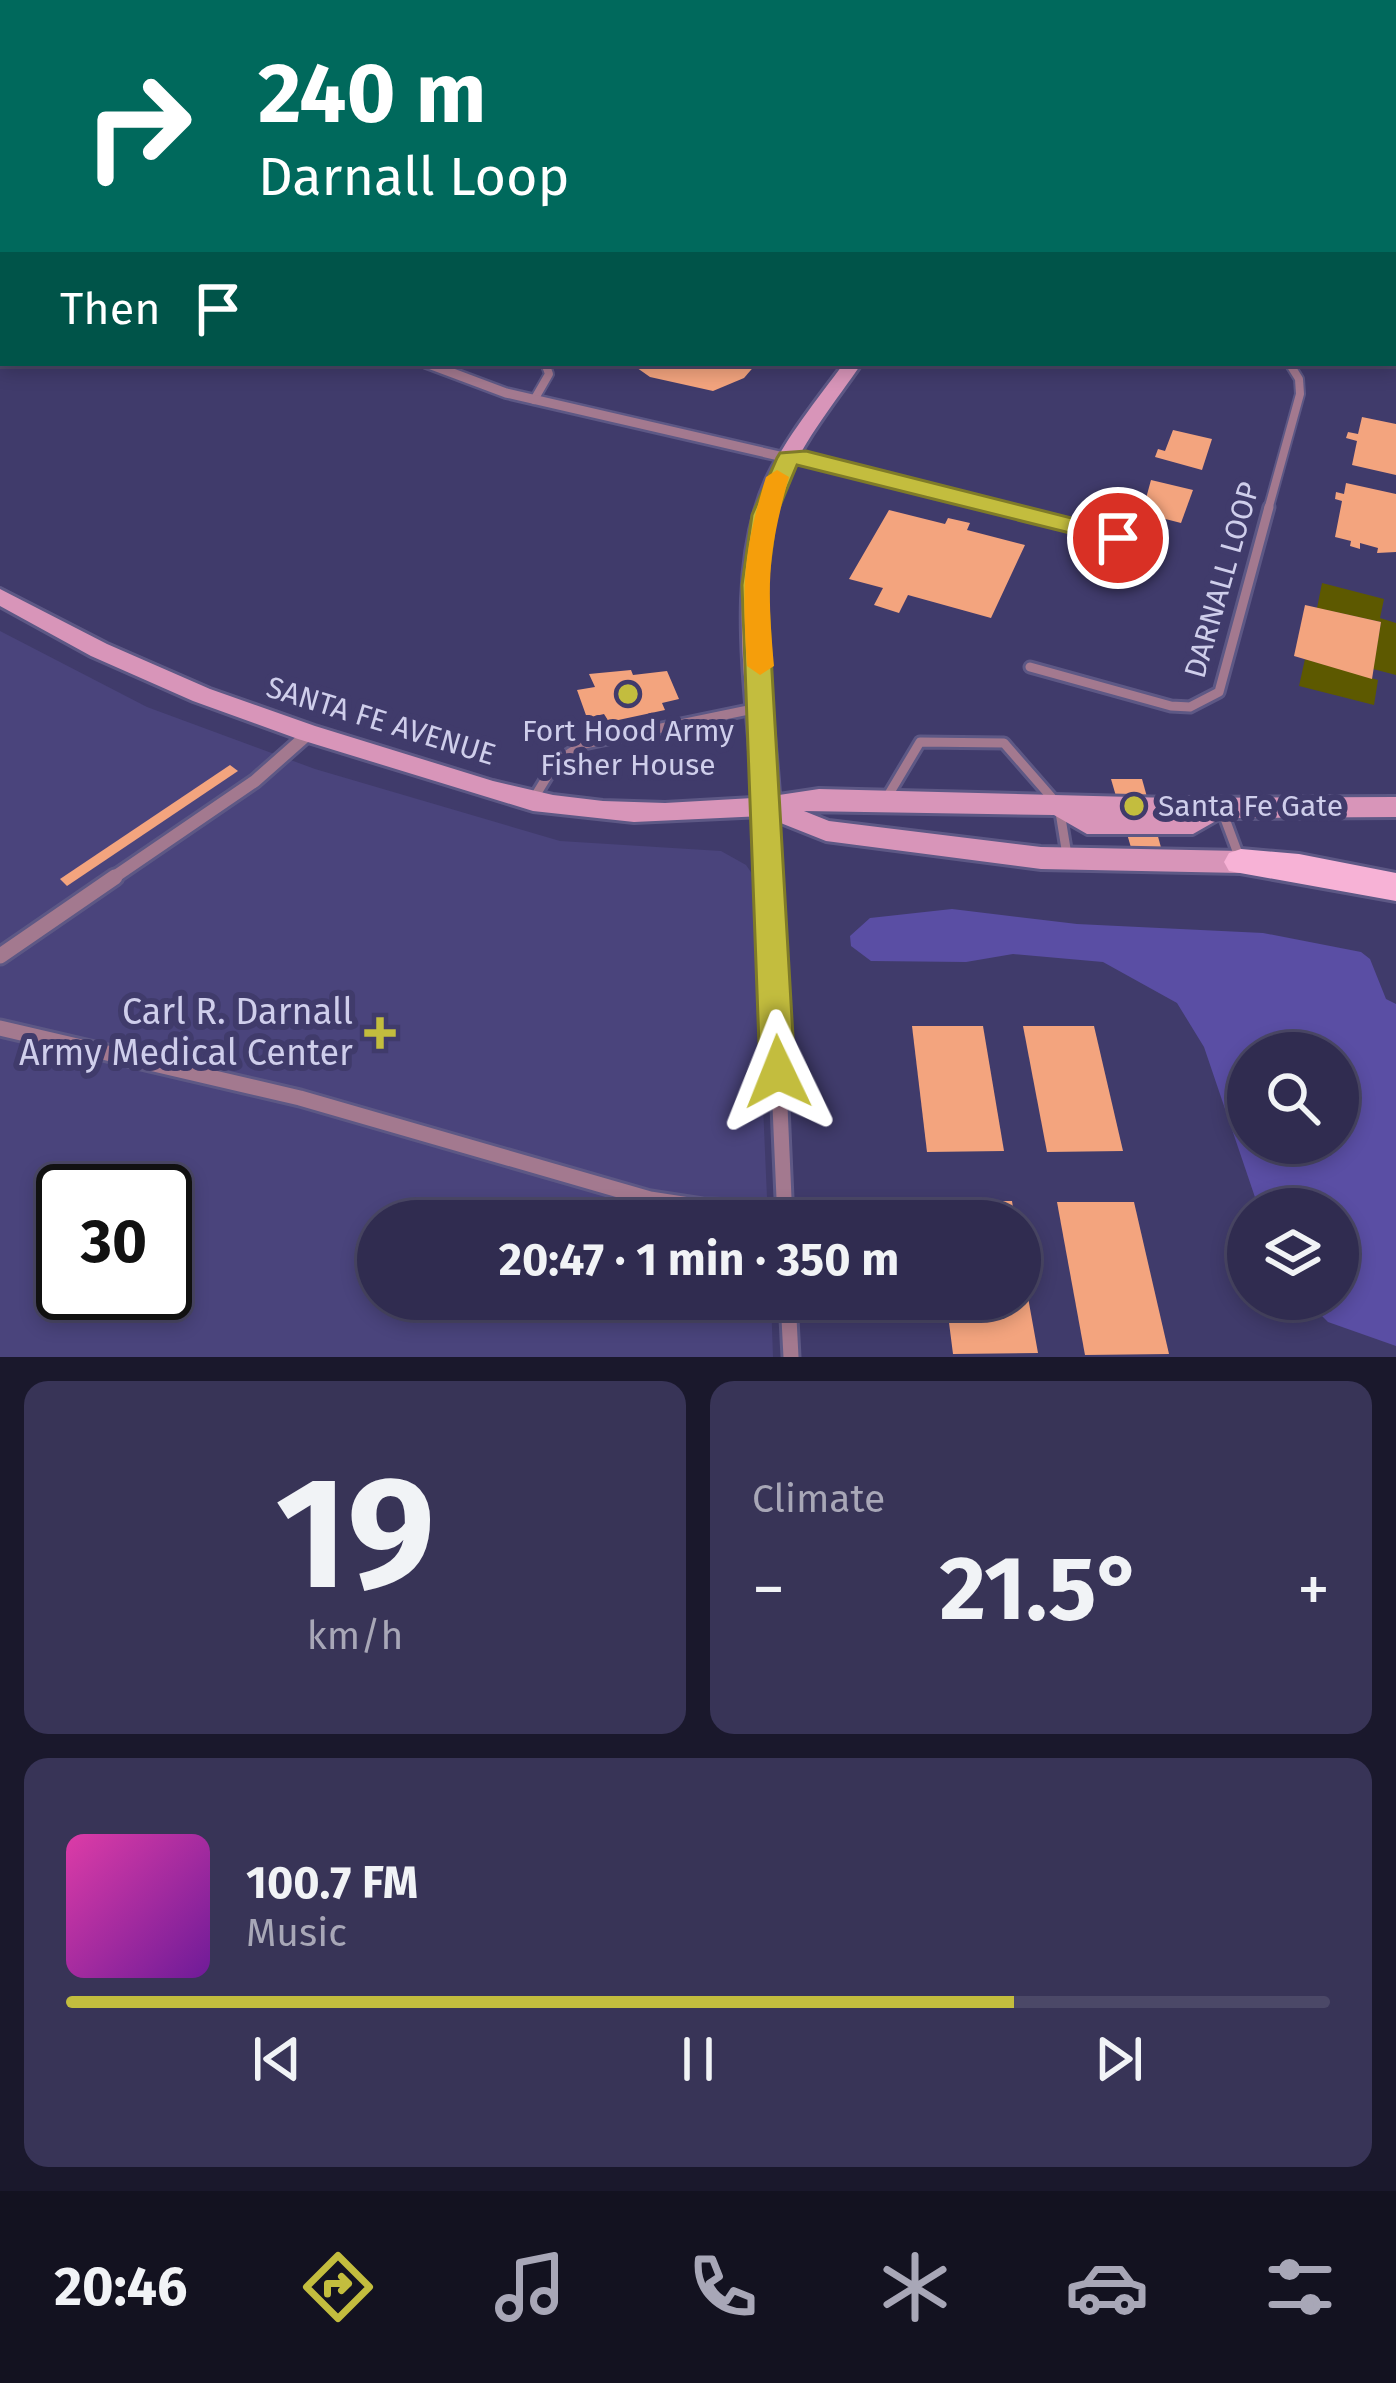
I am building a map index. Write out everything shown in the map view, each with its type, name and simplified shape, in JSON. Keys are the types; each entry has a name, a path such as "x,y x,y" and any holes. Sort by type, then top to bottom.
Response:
{"main road":[{"path":"1241,862 1299,867 1396,887"}],"street":[{"path":"435,366 534,400 788,458"},
{"path":"783,1200 764,707 754,585 757,547 775,482 851,366"},
{"name":"SANTA FE AVENUE","path":"0,596 161,680 308,734 532,800 608,810 767,807 819,799 1059,806 1088,824 1175,825 1193,824 1222,808 1396,807"},
{"path":"0,956 255,781 308,734"},
{"path":"767,807 826,831 1067,860 1241,862"},
{"path":"0,1028 300,1098 656,1200"},
{"path":"789,1320 791,1357"}],"lane":[{"path":"534,400 549,374 546,366"},
{"name":"DARNALL LOOP","path":"1030,667 1171,706 1190,707 1219,692 1300,394 1299,379 1291,366"},
{"path":"788,458 806,458 1151,546"},
{"path":"532,800 556,762 584,744 764,707"},
{"path":"885,800 920,742 1004,743 1059,806 1067,860"},
{"path":"1222,808 1241,862"}],"shaded area":[{"path":"1322,583 1384,599 1380,618 1396,623 1396,675 1373,669 1381,622 1317,608"},
{"name":"Carl R. Darnall Army Medical Center","path":"0,631 147,707 315,769 560,841 721,851 746,865 753,875 767,1200 357,1200 357,1320 772,1320 773,1357 0,1357"},
{"path":"1305,659 1378,680 1374,705 1299,686"},
{"path":"952,909 1077,924 1263,933 1361,952 1370,959 1386,999 1396,1004 1396,1346 1326,1320 1359,1320 1359,1188 1252,1188 1244,1164 1359,1164 1359,1032 1227,1032 1227,1115 1204,1047 1177,1003 1103,962 1013,954 966,962 871,961 851,946 850,936 870,918"}],"building":[{"path":"634,366 754,366 744,378 713,391 650,377"},
{"path":"1362,417 1396,424 1396,475 1352,465 1357,441 1346,438 1348,432 1358,434"},
{"path":"1173,430 1212,439 1202,470 1155,457 1158,449 1165,451"},
{"path":"1151,480 1193,490 1181,523 1142,513"},
{"path":"1346,483 1396,494 1396,552 1377,553 1378,548 1360,543 1360,549 1335,537 1342,501 1335,499 1336,492 1344,494"},
{"path":"889,510 945,524 948,518 970,523 967,530 1025,545 991,618 908,595 899,613 874,605 883,588 849,579"},
{"path":"1305,605 1381,622 1372,679 1294,656"},
{"name":"Fort Hood Army Fisher House","path":"631,670 633,675 667,671 679,699 662,703 665,710 609,722 604,714 587,718 577,690 595,687 589,674"},
{"path":"230,765 238,771 67,886 60,879"},
{"name":"Santa Fe Gate","path":"1111,779 1142,779 1162,851 1132,851"},
{"path":"912,1026 983,1026 1004,1151 927,1152"},
{"path":"1023,1026 1094,1026 1123,1151 1047,1152"},
{"path":"1057,1202 1134,1202 1169,1354 1085,1355"},
{"path":"949,1320 1032,1320 1038,1353 953,1354"}],"slow traffic":[{"path":"760,666 754,585 757,547 777,477"}],"place":[{"name":"Fort Hood Army Fisher House","path":"628,694"},
{"name":"Santa Fe Gate","path":"1134,806"},
{"name":"Carl R. Darnall Army Medical Center","path":"380,1033"}],"route":[{"path":"778,1072 764,707 754,585 764,515 788,458 806,458 1118,538"}]}
